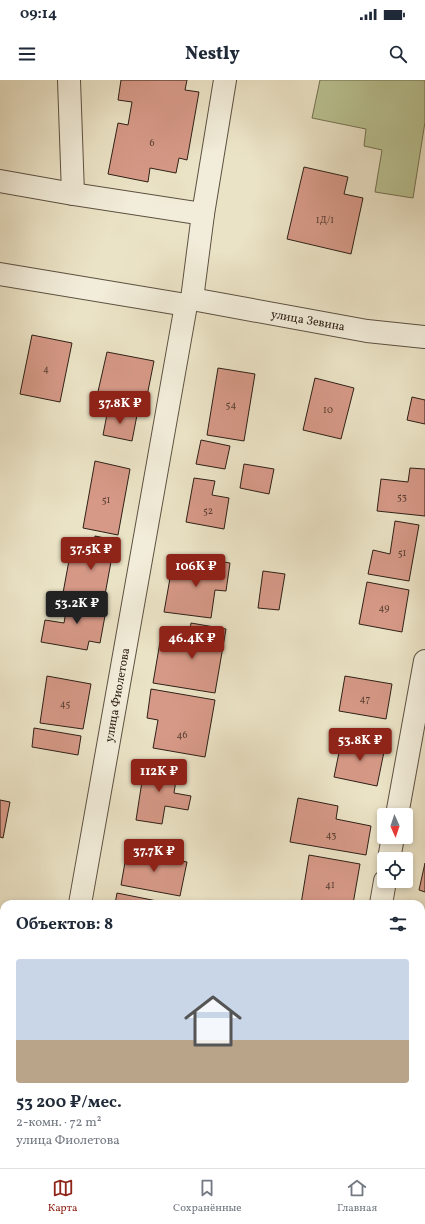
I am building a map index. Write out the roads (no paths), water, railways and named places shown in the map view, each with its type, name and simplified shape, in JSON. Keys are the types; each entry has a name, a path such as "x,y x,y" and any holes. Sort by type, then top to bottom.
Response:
{"street":[{"path":"69,80 73,194"},
{"name":"улица Фиолетова","path":"81,900 189,302 225,80"},
{"path":"0,180 73,194 203,214"},
{"name":"улица Зевина","path":"0,274 367,330 425,337"},
{"path":"398,808 425,660"},
{"path":"382,900 384,888"}]}
